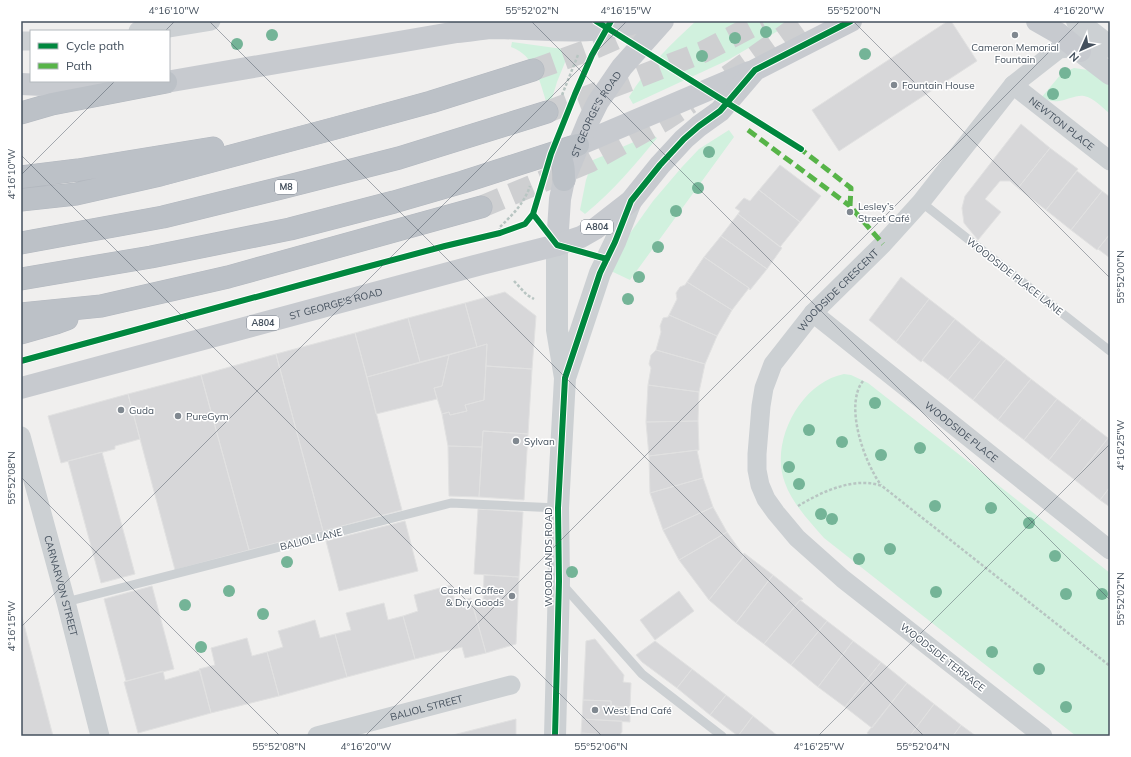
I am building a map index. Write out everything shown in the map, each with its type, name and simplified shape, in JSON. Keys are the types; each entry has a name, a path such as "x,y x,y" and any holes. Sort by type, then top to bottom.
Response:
{"highway":[{"path":"21,200 76,194 160,175 431,102 533,70"},
{"path":"21,113 52,104 166,82"},
{"name":"M8","path":"21,243 164,217 281,188 399,158 547,112"},
{"path":"21,177 78,170 336,128"},
{"path":"21,278 151,257 290,229 394,202 578,145"},
{"path":"551,154 557,156 562,161 564,180"},
{"path":"21,314 101,306 228,277 481,207"},
{"path":"21,333 56,324 101,306"}],"main road":[{"path":"170,81 457,32 490,28 568,31 594,30 633,24 641,21"},
{"name":"ST GEORGE'S ROAD","path":"557,245 560,200 564,180 598,102 622,67 663,21"},
{"name":"ST GEORGE'S ROAD","path":"21,388 557,245 581,237 631,201 660,164 699,126 720,111 755,70 820,30 851,21"},
{"path":"1037,21 1058,33 1080,51"},
{"path":"578,145 755,70"},
{"path":"21,84 44,85 166,82"}],"street":[{"path":"148,30 211,21"},
{"path":"1077,21 1110,47"},
{"name":"WOODSIDE CRESCENT","path":"844,579 797,538 766,499 760,485 757,470 761,406 768,376 773,364 813,313 883,244 921,202 1013,86 1059,49 1069,48 1080,51"},
{"path":"1080,51 1110,74"},
{"name":"NEWTON PLACE","path":"1013,86 1110,161"},
{"name":"A804","path":"565,378 600,273 615,242 631,201"},
{"name":"WOODLANDS ROAD","path":"555,736 559,581 558,508 565,378 557,330 557,245"},
{"name":"WOODSIDE PLACE","path":"813,313 1110,550"},
{"name":"CARNARVON STREET","path":"21,436 66,602 100,736"},
{"name":"WOODSIDE TERRACE","path":"844,579 1043,736"},
{"name":"BALIOL STREET","path":"317,736 511,686"}],"lane":[{"name":"WOODSIDE PLACE LANE","path":"921,202 1110,351"},
{"name":"BALIOL LANE","path":"66,602 451,503 558,508"},
{"path":"559,581 642,674 722,736"}],"path":[{"path":"494,234 507,231"},
{"path":"863,380 857,390 856,396 856,419 859,437 867,462 882,486 1110,666"},
{"path":"798,506 814,496 840,487 872,482 882,486"}],"green space":[{"path":"696,21 795,21 728,60 633,104 629,97 643,76 668,48"},
{"path":"512,42 570,50 557,82 550,105 547,104 539,79 531,63 526,56 511,47"},
{"path":"1074,68 1088,70 1110,84 1110,114 1095,101 1084,96 1057,101 1050,101 1041,98 1062,73"},
{"path":"729,130 734,137 630,280 611,271 628,236 653,201 699,149"},
{"path":"652,134 657,138 614,187 585,214 580,210 586,180 593,160 610,153 612,157 622,152 620,148 636,141 639,145 649,141 647,136"},
{"path":"844,374 851,375 868,383 1110,573 1110,736 1076,736 824,538 802,512 788,490 781,467 781,450 785,433 792,416 802,401 814,389 828,379"}],"building":[{"name":"Fountain House","path":"948,21 951,21 977,61 839,151 812,110"},
{"path":"1021,124 1050,148 1018,188 1010,181 1000,181 985,199 1001,212 978,240 964,223 962,208 965,196"},
{"path":"1050,148 1078,169 1046,210 1018,188"},
{"path":"780,165 821,196 800,222 759,190"},
{"path":"1077,171 1102,191 1071,230 1046,210"},
{"path":"759,190 800,222 780,247 738,214 740,211 735,208 744,198 750,201"},
{"path":"1102,191 1110,197 1110,234 1097,250 1071,230"},
{"path":"738,214 782,248 767,269 721,236"},
{"path":"1110,234 1110,258 1098,249"},
{"path":"721,236 767,269 750,290 704,257"},
{"path":"704,257 749,288 732,310 687,282"},
{"path":"901,277 929,299 896,342 869,320"},
{"path":"687,282 732,310 717,336 669,315 677,299 676,293 680,287 685,285"},
{"path":"505,292 536,316 532,369 486,366 487,344 477,347 465,303"},
{"path":"929,299 955,319 921,362 896,342"},
{"path":"465,303 477,347 420,362 408,318"},
{"path":"669,315 717,336 705,364 656,350 661,332 660,326 663,318 668,317"},
{"path":"408,318 420,362 367,377 355,333"},
{"path":"955,319 981,340 948,380 922,360"},
{"path":"355,333 402,510 323,531 276,354"},
{"path":"981,340 1006,359 973,400 948,380"},
{"path":"487,344 484,400 465,405 467,411 450,415 449,412 442,414 434,388 442,386 449,355"},
{"path":"656,350 705,364 699,392 648,385 651,368 649,364 651,355"},
{"path":"276,354 323,531 249,550 201,375"},
{"path":"449,355 442,386 434,388 437,399 376,414 367,377"},
{"path":"1006,359 1031,379 998,420 973,400"},
{"path":"486,366 532,369 528,434 483,431 482,447 448,446 442,414 449,412 450,415 467,411 465,405 484,400"},
{"path":"201,375 249,550 175,570 128,394"},
{"path":"1031,379 1057,399 1024,440 998,420"},
{"path":"648,385 699,392 698,421 646,422"},
{"path":"128,394 140,439 115,446 115,449 61,463 48,416"},
{"path":"1057,399 1082,418 1049,460 1024,440"},
{"path":"1082,418 1108,438 1075,480 1049,460"},
{"path":"698,421 699,450 649,456 646,422"},
{"path":"483,431 528,434 524,500 479,497"},
{"path":"1108,438 1110,440 1110,487 1100,500 1075,480"},
{"path":"448,446 482,447 479,497 449,496"},
{"path":"697,450 703,478 650,493 649,456"},
{"path":"102,452 135,574 101,583 68,461"},
{"path":"703,478 713,507 663,530 650,493"},
{"path":"1110,487 1110,507 1100,500"},
{"path":"713,507 727,532 679,560 663,530"},
{"path":"478,509 523,512 519,577 474,574"},
{"path":"405,521 418,571 339,591 326,541"},
{"path":"727,532 744,556 709,600 679,560"},
{"path":"744,553 773,575 736,623 709,600 743,558"},
{"path":"484,575 519,577 516,644 486,653 473,607 483,605"},
{"path":"773,575 803,599 800,600 764,644 736,623"},
{"path":"451,585 455,602 471,598 486,653 465,658 462,647 415,659 403,616 418,611 414,595"},
{"path":"152,586 174,669 126,681 104,599"},
{"path":"679,591 694,611 655,640 640,620"},
{"path":"800,600 827,621 791,665 764,644"},
{"path":"384,603 388,620 403,616 415,659 347,677 335,634 351,630 346,613"},
{"path":"21,613 53,736 21,736"},
{"path":"315,620 320,638 335,634 347,677 279,696 267,652 283,647 278,631"},
{"path":"827,621 853,641 818,687 791,665"},
{"path":"247,638 252,656 267,652 279,696 211,713 199,669 215,665 211,648"},
{"path":"595,639 624,675 623,682 631,683 630,707 611,706 611,701 583,700 586,641"},
{"path":"655,641 692,669 677,688 642,662 636,655"},
{"path":"853,641 881,662 845,707 818,687"},
{"path":"881,662 907,683 872,728 845,707"},
{"path":"692,669 726,695 710,715 677,688"},
{"path":"200,670 211,713 138,733 124,682 163,671 165,680"},
{"path":"907,683 934,704 910,736 871,736 867,733"},
{"path":"726,695 753,716 738,736 710,715"},
{"path":"583,700 611,701 611,706 630,707 630,722 582,719"},
{"path":"934,704 961,725 953,736 910,736"},
{"path":"753,716 778,736 738,736"},
{"path":"516,719 516,736 449,736"},
{"path":"582,719 622,721 622,732 619,736 598,736 596,734 581,733"},
{"path":"961,725 976,736 953,736"},
{"path":"581,733 596,734 595,736 581,736"}],"tunnel":[{"path":"547,112 703,52 762,21"},
{"path":"728,76 805,21"},
{"path":"533,70 597,47 645,26"},
{"path":"481,207 591,161 665,120 690,103"}],"marked path":[{"path":"748,130 850,206"},
{"path":"798,147 851,188 850,206 883,244"}],"cycle path":[{"path":"596,21 801,149"},
{"path":"21,361 355,270 500,233 525,224 533,214 551,154 575,94 592,55 611,21"},
{"path":"555,736 559,581 558,508 565,378 600,273 615,242 631,201 660,165 684,139 720,111 755,70 851,21"},
{"path":"533,214 557,245 607,259"}],"place":[{"name":"Cameron Memorial Fountain","path":"1015,35"},
{"name":"Fountain House","path":"894,85"},
{"name":"Lesley’s Street Café","path":"850,212"},
{"name":"Guda","path":"121,410"},
{"name":"PureGym","path":"178,416"},
{"name":"Sylvan","path":"516,441"},
{"name":"Cashel Coffee & Dry Goods","path":"512,596"},
{"name":"West End Café","path":"595,710"}]}
